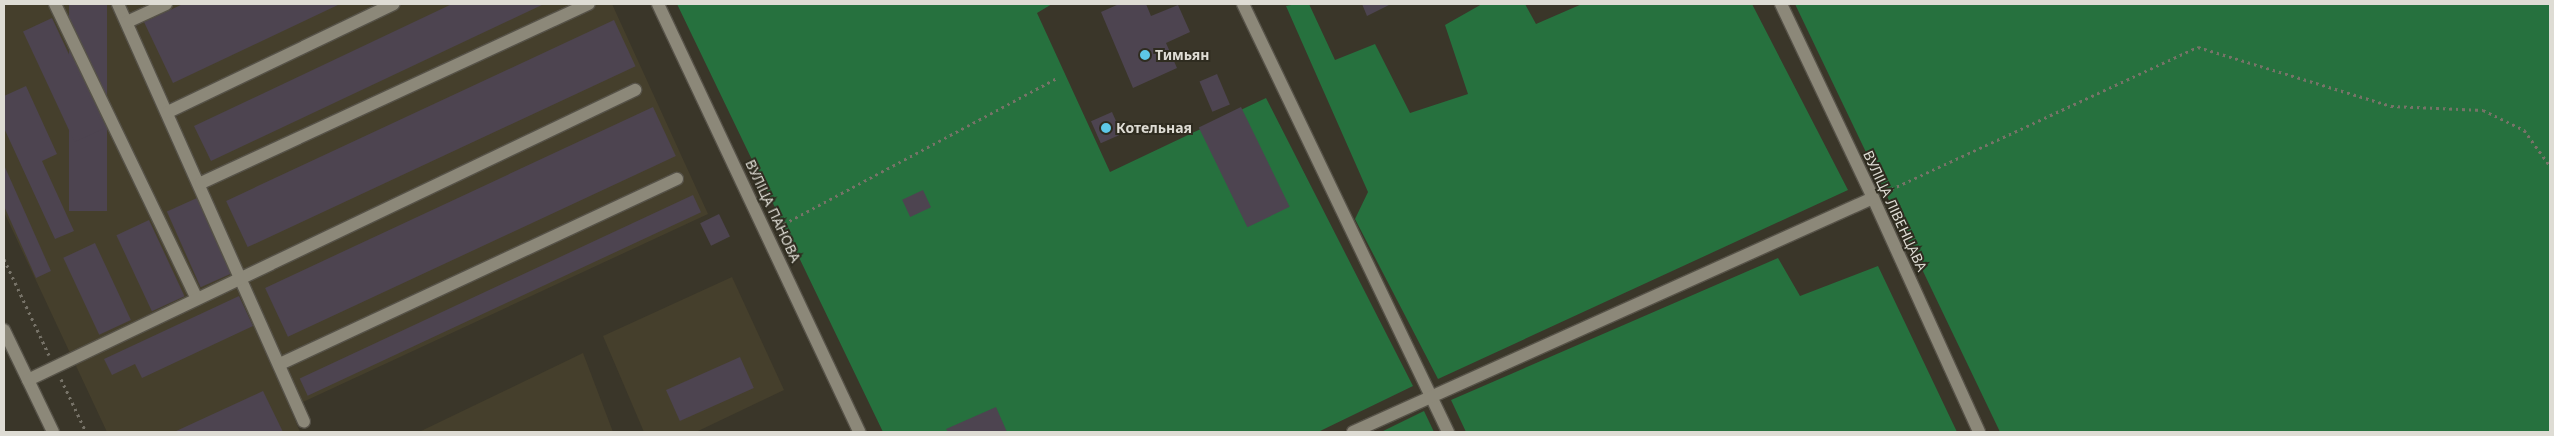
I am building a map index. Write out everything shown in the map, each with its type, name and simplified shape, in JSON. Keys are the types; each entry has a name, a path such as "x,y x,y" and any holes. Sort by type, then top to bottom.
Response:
{"street":[{"path":"55,4 197,299"},
{"path":"118,4 243,277 304,421"},
{"path":"127,22 166,4"},
{"path":"168,112 393,4"},
{"path":"200,182 588,4"},
{"name":"ВУЛІЦА ПАНОВА","path":"658,4 859,432"},
{"path":"1243,4 1448,432"},
{"name":"ВУЛІЦА ЛІВЕНЦАВА","path":"1781,4 1873,198 1979,432"},
{"path":"28,380 635,90"},
{"path":"280,364 677,179"},
{"path":"1353,432 1430,395 1873,198"},
{"path":"4,330 53,432"}],"path":[{"path":"1873,198 2198,47 2391,106 2483,110 2524,130 2550,166"},
{"path":"767,233 1057,78"},
{"path":"4,259 86,432"}],"shaded area":[{"path":"4,4 612,4 708,214 290,408 300,432 107,432 4,212"},
{"path":"732,277 784,390 696,432 644,432 603,336"},
{"path":"583,353 613,432 419,432"}],"green space":[{"path":"677,4 1052,4 1037,13 1110,172 1266,98 1413,386 1318,432 883,432"},
{"path":"1309,4 1335,60 1375,44 1410,113 1468,94 1445,25 1482,4 1525,4 1536,24 1582,4 1752,4 1848,190 1438,379 1355,219 1368,192 1286,6"},
{"path":"1795,4 2550,4 2550,432 2000,432"},
{"path":"1778,258 1800,296 1878,266 1957,432 1466,432 1451,400"},
{"path":"1424,411 1434,432 1381,432"}],"building":[{"path":"69,4 107,4 107,211 69,211"},
{"path":"183,4 340,4 173,83 144,22"},
{"path":"452,4 544,4 211,161 194,126"},
{"name":"Тимьян","path":"1119,4 1146,4 1151,16 1178,5 1190,32 1166,43 1177,68 1133,88 1101,12"},
{"path":"1362,4 1391,4 1367,16"},
{"path":"52,18 104,129 75,142 23,32"},
{"path":"614,20 636,66 248,247 226,201"},
{"path":"1217,74 1230,104 1212,112 1200,81"},
{"path":"26,86 57,154 42,161 74,231 55,239 4,128 4,96"},
{"path":"653,107 676,156 288,337 265,288"},
{"path":"1241,107 1290,207 1247,227 1199,128"},
{"name":"Котельная","path":"1112,112 1122,134 1101,143 1091,121"},
{"path":"4,165 51,271 36,278 4,206"},
{"path":"923,190 931,207 910,217 902,200"},
{"path":"693,195 701,212 308,396 300,378"},
{"path":"197,198 231,274 201,287 167,211"},
{"path":"719,214 730,236 711,246 700,223"},
{"path":"149,220 184,296 152,311 116,235"},
{"path":"95,243 131,320 99,335 63,258"},
{"path":"239,296 253,326 142,378 135,364 112,375 104,359"},
{"path":"740,357 754,388 680,421 666,390"},
{"path":"263,391 283,432 174,432"},
{"path":"996,407 1007,432 948,432 946,429"}],"place":[{"name":"Тимьян","path":"1145,55"},
{"name":"Котельная","path":"1106,128"}]}
